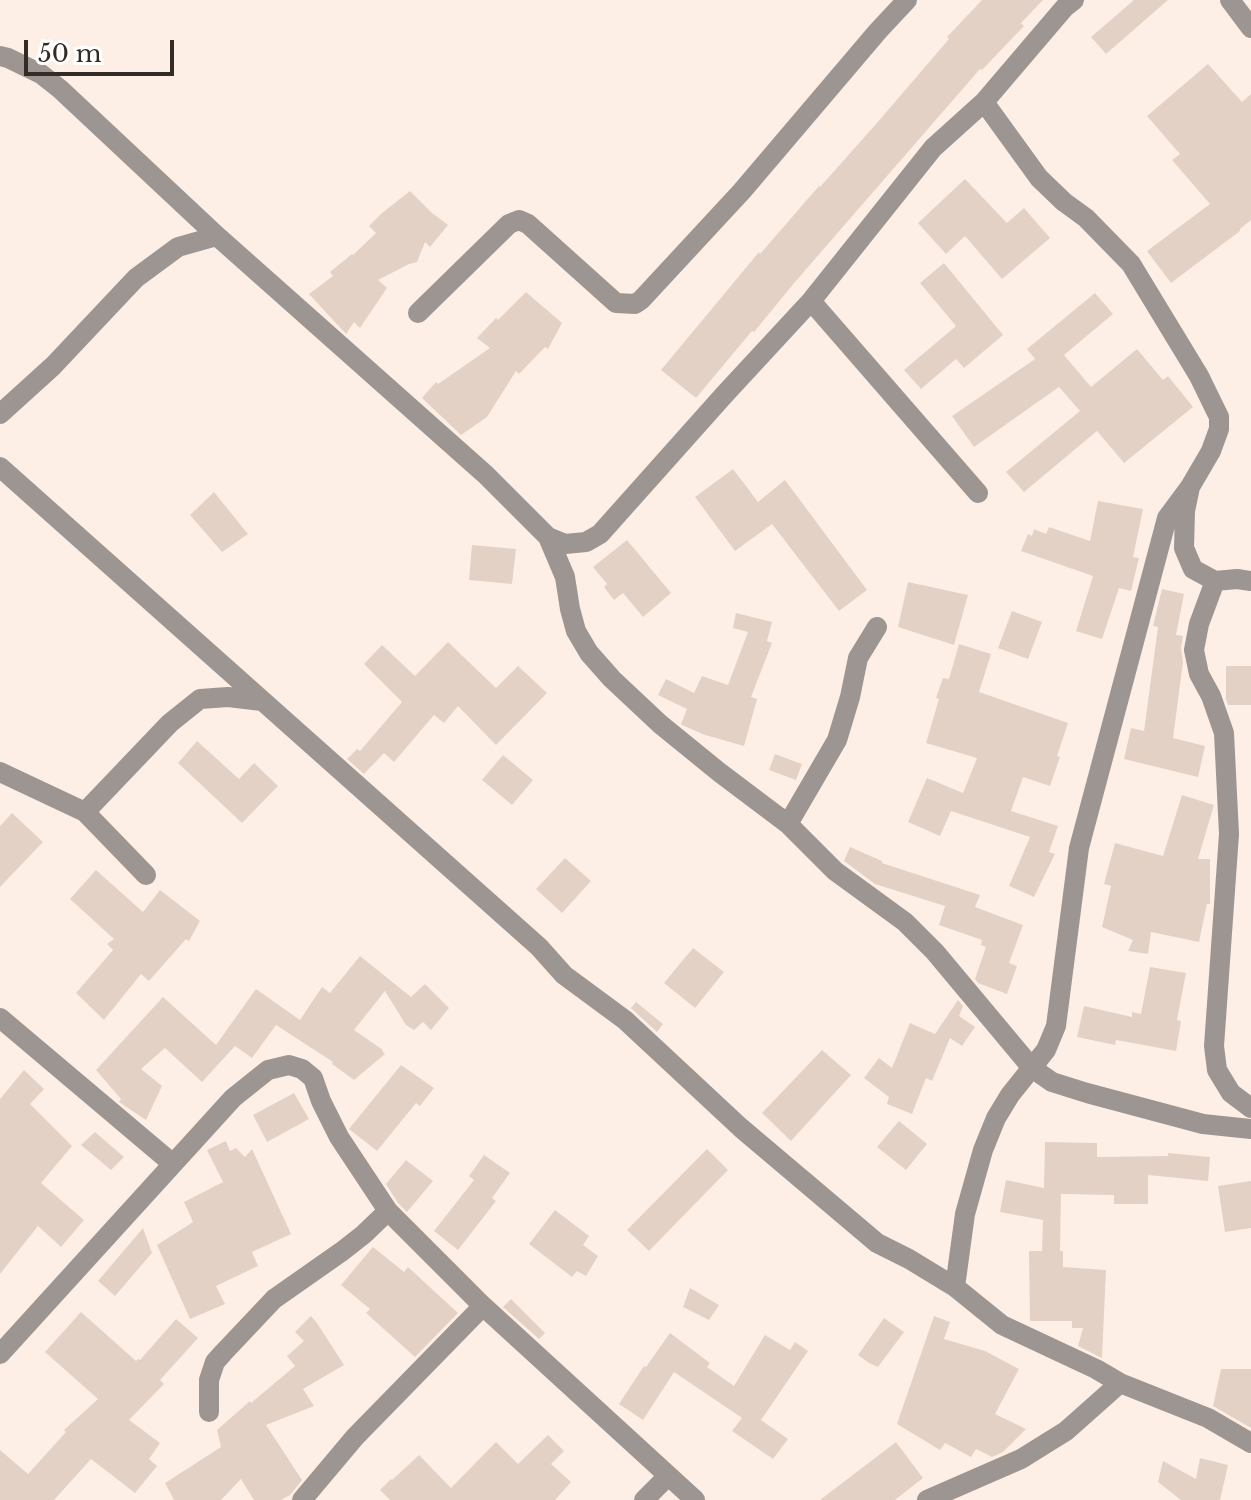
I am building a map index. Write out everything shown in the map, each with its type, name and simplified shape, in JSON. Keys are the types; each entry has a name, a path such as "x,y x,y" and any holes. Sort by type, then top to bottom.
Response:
{"street":[{"path":"418,313 509,224 519,220 528,224 616,303 635,304 742,191 907,0"},
{"path":"548,537 565,544 586,542 600,534 811,301 933,148 984,102 1074,0"},
{"path":"1230,0 1251,28"},
{"path":"0,56 41,74 60,89 217,236 486,475 548,537 565,577 576,631 589,653 660,724 788,824 835,871 905,922 935,952 1032,1068 1052,1082 1087,1093 1203,1124 1251,1129"},
{"path":"955,1287 965,1214 983,1150 996,1118 1046,1050 1056,1026 1079,848 1167,518 1190,487 1211,451 1219,429 1219,417 1199,376 1131,264 1086,218 1039,178 984,102"},
{"path":"0,414 53,366 136,278 178,247 217,236"},
{"path":"811,301 978,493"},
{"path":"0,467 539,947 564,975 625,1020 741,1128 877,1243 955,1287 1002,1325 1120,1383 1208,1418 1251,1443"},
{"path":"1190,487 1185,511 1184,548 1193,569 1215,581 1251,581"},
{"path":"565,577 586,542"},
{"path":"1215,581 1199,624 1194,650 1199,674 1211,696 1224,733 1229,834 1214,1046 1217,1070 1231,1093 1251,1108"},
{"path":"788,824 837,740 858,658 877,627"},
{"path":"85,812 170,723 200,699 228,697 262,701"},
{"path":"0,772 85,812 146,875"},
{"path":"1229,834 1251,835"},
{"path":"0,1018 173,1164"},
{"path":"0,1354 233,1098 268,1070 289,1065 302,1069 313,1078 339,1137 388,1211 483,1306 695,1500"},
{"path":"209,1412 209,1380 215,1362 223,1353 274,1299 341,1252 388,1211"},
{"path":"302,1500 355,1437 483,1306"},
{"path":"927,1500 1021,1459 1066,1431 1120,1383"},
{"path":"644,1500 668,1476"}],"building":[{"path":"982,0 1043,0 1021,23 1024,26 980,69 696,398 661,370 759,252 876,124 949,39 947,37"},
{"path":"1134,0 1168,0 1106,54 1091,37"},
{"path":"1208,64 1242,102 1251,94 1251,220 1171,283 1147,251 1210,204 1172,160 1180,154 1147,116"},
{"path":"965,179 1007,223 1024,208 1050,238 1002,279 965,236 946,254 918,223"},
{"path":"410,191 448,225 430,247 425,242 417,262 378,280 387,288 360,328 354,322 346,334 309,294 333,276 330,272 376,233 369,226"},
{"path":"944,263 1003,335 964,368 956,359 921,389 904,370 956,326 920,283"},
{"path":"526,292 562,323 548,349 545,347 519,374 516,371 487,417 461,435 422,398 436,382 438,384 490,348 477,338"},
{"path":"1095,293 1113,314 1064,355 1091,387 1137,349 1163,380 1168,376 1193,407 1124,463 1097,431 1024,492 1006,472 1080,411 1059,387 974,447 952,416 1035,359 1027,349"},
{"path":"733,469 758,502 785,480 867,590 839,611 772,524 735,551 695,497"},
{"path":"214,492 248,534 222,552 190,515"},
{"path":"1098,501 1143,509 1133,557 1139,558 1131,591 1119,588 1102,639 1076,631 1093,576 1021,551 1028,534 1032,536 1034,529 1046,534 1049,527 1090,541"},
{"path":"627,540 671,593 643,617 623,593 614,600 604,587 607,584 593,567"},
{"path":"472,545 516,549 512,584 469,580"},
{"path":"908,582 968,595 954,645 898,627"},
{"path":"1162,589 1184,594 1176,635 1183,636 1183,662 1173,738 1205,746 1198,777 1124,759 1131,728 1144,731 1158,627 1153,626"},
{"path":"1012,611 1042,622 1028,659 998,648"},
{"path":"736,613 772,622 767,641 772,643 751,697 757,699 744,746 682,725 687,709 658,695 666,679 694,693 702,676 728,685 748,632 733,628"},
{"path":"448,642 496,688 518,666 547,693 496,745 458,706 444,723 434,715 394,762 384,753 364,774 347,759 357,749 360,751 402,702 364,664 382,645 415,676"},
{"path":"959,644 991,654 979,692 1068,723 1050,786 1023,777 1011,811 1058,826 1049,852 1055,854 1034,897 1009,886 1030,837 951,811 940,836 908,822 927,778 963,793 977,758 926,743 939,699 936,698 943,678 949,679"},
{"path":"1226,666 1251,666 1251,705 1228,705"},
{"path":"197,741 239,779 254,763 278,786 242,823 178,763"},
{"path":"775,754 802,764 796,780 769,770"},
{"path":"503,755 533,780 512,805 482,780"},
{"path":"1182,795 1214,805 1198,859 1210,859 1210,904 1207,904 1199,942 1151,932 1148,954 1128,951 1133,940 1102,927 1111,886 1104,884 1115,843 1163,856"},
{"path":"12,813 43,842 0,887 0,826"},
{"path":"850,847 882,863 980,895 975,907 1023,925 1009,963 1017,966 1007,994 975,979 986,947 981,945 982,940 939,925 945,906 875,884 844,861"},
{"path":"565,858 591,881 562,913 536,889"},
{"path":"96,870 143,912 160,890 200,921 189,941 186,939 149,981 141,974 104,1020 76,993 113,950 107,944 114,939 70,899"},
{"path":"693,948 724,972 695,1008 664,983"},
{"path":"360,956 411,997 425,984 449,1008 431,1030 423,1022 414,1030 406,1025 385,991 354,1030 385,1054 354,1080 333,1062 276,1025 252,1058 235,1046 202,1082 165,1048 141,1069 162,1086 146,1120 119,1102 121,1099 96,1070 163,997 216,1045 256,989 300,1020 322,987 330,993"},
{"path":"1150,967 1186,973 1177,1020 1181,1021 1176,1051 1116,1040 1115,1045 1077,1037 1084,1006 1132,1017 1132,1012 1141,1014"},
{"path":"958,1000 963,1006 959,1016 975,1027 962,1046 950,1038 932,1081 926,1078 912,1114 887,1104 889,1097 864,1078 879,1058 892,1068 910,1023 935,1034"},
{"path":"636,1002 663,1024 657,1032 631,1008"},
{"path":"822,1050 851,1075 791,1141 762,1113"},
{"path":"401,1065 434,1088 420,1106 416,1103 377,1151 349,1129"},
{"path":"24,1070 44,1089 30,1104 72,1146 41,1183 84,1220 61,1247 38,1226 0,1274 0,1099"},
{"path":"294,1093 309,1119 267,1142 253,1115"},
{"path":"899,1121 927,1144 906,1170 877,1147"},
{"path":"95,1132 124,1157 111,1170 81,1145"},
{"path":"226,1141 230,1151 236,1148 245,1157 252,1149 291,1234 252,1252 258,1266 216,1286 225,1304 190,1319 157,1245 193,1222 184,1202 223,1182 207,1150"},
{"path":"1045,1142 1097,1143 1097,1157 1168,1156 1168,1153 1210,1157 1208,1181 1148,1175 1148,1204 1114,1204 1114,1195 1061,1194 1060,1251 1063,1251 1063,1267 1106,1270 1102,1358 1078,1346 1083,1328 1072,1328 1072,1321 1030,1321 1029,1251 1042,1251 1043,1220 1000,1212 1006,1180 1044,1188"},
{"path":"707,1149 728,1170 649,1251 627,1230"},
{"path":"484,1155 510,1173 492,1198 496,1201 458,1250 434,1231 474,1180 469,1176"},
{"path":"406,1160 433,1181 407,1212 386,1184"},
{"path":"1251,1181 1251,1228 1225,1232 1218,1186"},
{"path":"555,1210 589,1236 583,1245 598,1256 586,1276 577,1271 572,1277 529,1244"},
{"path":"143,1228 152,1253 115,1296 98,1281"},
{"path":"373,1247 404,1272 408,1267 458,1313 415,1357 366,1313 370,1309 341,1285"},
{"path":"690,1288 719,1305 709,1320 683,1307"},
{"path":"511,1299 545,1333 539,1339 503,1307"},
{"path":"81,1312 136,1361 176,1319 198,1338 160,1380 164,1384 129,1420 160,1443 149,1459 157,1466 135,1493 91,1459 54,1500 0,1500 0,1450 28,1474 66,1432 64,1430 98,1399 45,1352"},
{"path":"311,1316 344,1365 303,1389 314,1406 266,1425 302,1480 290,1495 281,1500 254,1500 241,1479 221,1500 174,1500 165,1483 221,1447 217,1430 295,1366 287,1356 304,1341 295,1332"},
{"path":"934,1316 950,1322 944,1339 985,1351 1019,1369 995,1414 1026,1429 1003,1452 992,1457 976,1449 971,1457 945,1443 940,1450 897,1424"},
{"path":"884,1318 904,1332 878,1367 858,1355"},
{"path":"670,1333 710,1363 707,1367 734,1386 765,1335 790,1350 795,1342 808,1351 761,1420 788,1439 773,1459 732,1431 742,1418 674,1372 643,1420 619,1404"},
{"path":"1221,1369 1251,1369 1251,1428 1213,1406"},
{"path":"548,1435 564,1451 551,1464 571,1482 555,1500 390,1500 380,1490 419,1455 451,1488 496,1442 518,1464"},
{"path":"896,1442 923,1478 895,1500 820,1500"},
{"path":"1200,1458 1228,1465 1220,1500 1181,1500 1158,1482 1163,1461 1196,1479"}]}
